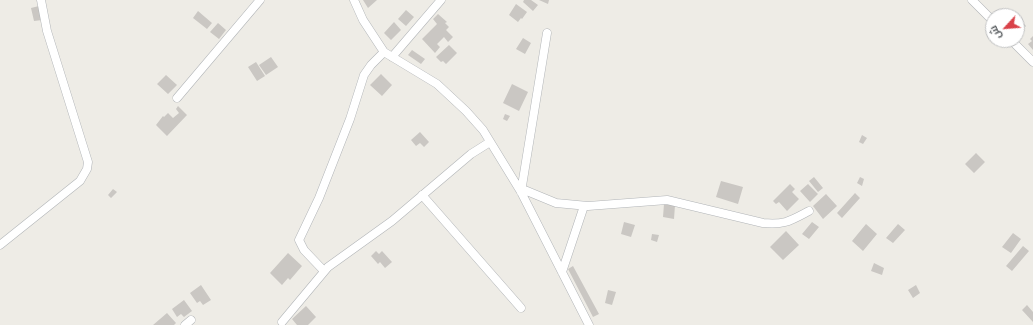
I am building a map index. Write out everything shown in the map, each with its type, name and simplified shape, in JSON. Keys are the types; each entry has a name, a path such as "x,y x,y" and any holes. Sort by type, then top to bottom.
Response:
{"street":[{"path":"0,245 80,180 87,170 88,162 47,31 41,0"},
{"path":"177,98 260,0"},
{"path":"354,0 363,20 384,52 437,84 466,111 483,130 521,190 589,325"},
{"path":"392,57 441,0"},
{"path":"972,0 985,13"},
{"path":"521,190 547,33"},
{"path":"1020,48 1033,62"},
{"path":"324,271 304,250 299,240 327,178 350,119 364,75 371,65 384,52"},
{"path":"282,322 324,271 392,222 471,154 490,142"},
{"path":"521,190 556,203 584,206 667,200 763,223 776,224 788,222 809,211"},
{"path":"422,196 521,308"},
{"path":"562,272 584,206"}],"building":[{"path":"363,0 377,0 368,8"},
{"path":"524,0 531,0 538,5 533,11 523,2"},
{"path":"539,0 549,0 548,4"},
{"path":"516,4 527,12 518,22 509,15"},
{"path":"39,6 42,20 34,21 31,8"},
{"path":"406,10 414,17 406,26 398,19"},
{"path":"198,11 212,23 207,29 193,18"},
{"path":"438,14 447,22 445,23 449,27 446,30 453,37 448,42 444,37 437,44 440,47 435,53 422,39 437,24 433,19"},
{"path":"394,22 401,30 391,40 384,33"},
{"path":"218,23 226,30 219,39 210,32"},
{"path":"1033,36 1033,50 1028,44 1032,41 1030,39"},
{"path":"523,38 531,43 525,54 516,49"},
{"path":"449,45 457,53 446,64 443,61 441,62 436,57"},
{"path":"412,50 425,59 421,64 408,55"},
{"path":"271,57 278,67 266,75 259,65"},
{"path":"256,62 265,76 257,81 248,67"},
{"path":"381,74 392,85 382,96 370,85"},
{"path":"166,75 177,85 168,94 157,84"},
{"path":"512,84 528,92 519,111 503,103"},
{"path":"178,106 187,115 167,136 156,125 163,116 164,117 168,113 173,118 179,113 176,109"},
{"path":"505,114 510,116 507,121 503,119"},
{"path":"420,132 429,142 424,147 420,143 416,146 411,140"},
{"path":"862,135 867,138 863,144 859,142"},
{"path":"976,153 985,162 974,173 965,164"},
{"path":"814,177 823,188 818,192 809,181"},
{"path":"860,177 864,179 862,186 857,183"},
{"path":"721,181 743,187 738,204 716,197"},
{"path":"790,184 795,189 792,192 799,199 787,211 779,202 776,204 773,201"},
{"path":"808,184 818,194 810,202 800,191"},
{"path":"113,189 117,192 111,198 108,195"},
{"path":"855,193 860,198 842,218 837,213"},
{"path":"826,194 837,206 823,219 813,206"},
{"path":"664,204 675,205 674,219 663,217"},
{"path":"624,222 635,225 631,237 621,234"},
{"path":"812,222 819,227 809,239 802,234"},
{"path":"866,224 877,234 863,251 852,241"},
{"path":"898,224 905,230 893,243 886,238"},
{"path":"786,231 799,245 783,260 770,247"},
{"path":"1013,233 1021,239 1011,253 1002,247"},
{"path":"652,234 659,235 657,242 651,240"},
{"path":"1023,246 1029,251 1012,271 1006,266"},
{"path":"376,251 379,254 382,251 392,262 385,268 380,262 378,264 371,256"},
{"path":"288,253 302,266 290,280 288,278 282,285 270,273"},
{"path":"874,263 884,268 882,275 871,271"},
{"path":"573,266 599,314 593,317 568,269"},
{"path":"201,285 211,300 203,305 200,301 197,303 190,293"},
{"path":"916,285 920,293 913,298 908,290"},
{"path":"608,290 616,292 612,305 605,303"},
{"path":"184,300 192,311 184,317 181,314 177,317 172,309"},
{"path":"1027,305 1033,312 1033,322 1022,310"},
{"path":"306,306 316,317 308,325 297,325 292,319"},
{"path":"167,313 176,323 174,325 153,325"}]}
